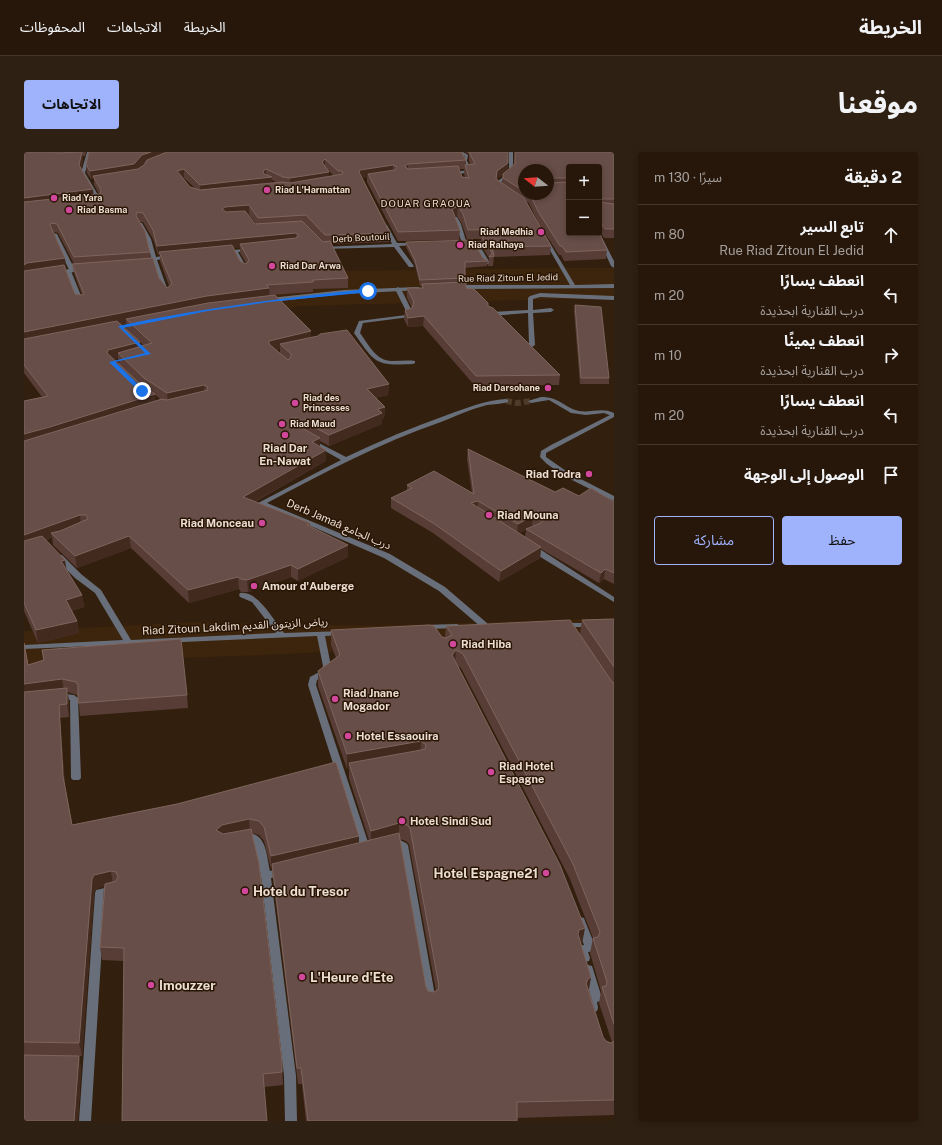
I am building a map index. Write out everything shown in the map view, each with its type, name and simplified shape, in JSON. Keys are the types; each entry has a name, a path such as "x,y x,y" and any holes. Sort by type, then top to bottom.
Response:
{"street":[{"path":"89,152 85,158 83,173 99,200 91,201"},
{"path":"445,174 471,171 465,161 467,156 460,152"},
{"path":"506,193 499,188 498,182 511,172 511,152"},
{"path":"460,173 462,179"},
{"path":"89,183 95,182"},
{"path":"455,218 461,227 464,242"},
{"name":"Derb Boutouil","path":"318,243 323,248 395,244 382,219"},
{"path":"140,224 152,247 162,283 168,294"},
{"path":"55,234 81,303"},
{"path":"542,234 573,286"},
{"path":"599,236 614,266"},
{"path":"475,242 487,263"},
{"path":"456,243 502,242"},
{"path":"395,244 426,244"},
{"path":"395,244 411,266"},
{"path":"220,252 254,249"},
{"path":"235,251 245,270"},
{"path":"149,265 155,261 176,256"},
{"path":"53,273 87,269"},
{"name":"Rue Riad Zitoun El Jedid","path":"450,288 614,286"},
{"path":"262,302 343,290 427,288"},
{"path":"398,289 409,311 408,316 362,321 360,322 357,333 376,361 391,364 413,362"},
{"path":"532,345 530,299 535,296 614,298"},
{"path":"491,314 551,310"},
{"path":"350,334 357,333"},
{"path":"531,401 547,398 578,413 604,410 614,415"},
{"name":"Derb Jamaâ درب الجامع","path":"429,627 488,625 442,589 387,556 261,503 346,460 415,428 467,410 506,401"},
{"path":"614,415 543,452 543,457 548,463 614,499"},
{"path":"307,438 346,460"},
{"path":"523,543 614,600"},
{"path":"50,548 78,576 98,592 128,642"},
{"path":"243,596 255,600 281,635"},
{"path":"552,625 570,628 599,625"},
{"path":"414,628 429,627 437,638"},
{"name":"Riad Zitoun Lakdim رياض الزيتون القديم","path":"24,647 352,632"},
{"path":"321,634 327,666 325,672 313,679 312,685 345,774 363,853 398,843 403,845 431,1002"},
{"path":"51,698 64,696 74,698 76,778"},
{"path":"236,840 250,837 256,838 266,876 290,1076 291,1121"},
{"path":"266,876 289,870"},
{"path":"85,1121 100,893 113,890"},
{"path":"578,914 591,948 582,949 597,998 590,998 596,1018"},
{"path":"75,1062 89,1063"}],"shaded area":[{"path":"614,268 614,300 562,299 300,306 129,340 24,320 268,272"},
{"path":"614,618 614,638 286,654 24,664 24,631 194,622 369,626"}],"building":[{"path":"24,152 82,152 79,165 93,189 24,198"},
{"path":"89,152 151,152 142,155 134,164 90,171 86,164"},
{"path":"167,152 463,152 462,153 466,160 408,164 405,166 408,169 458,166 462,177 469,178 465,165 475,164 469,152 508,152 508,163 497,171 496,179 518,194 518,200 525,200 551,246 492,247 494,256 489,257 492,253 481,236 509,234 512,231 509,229 468,230 463,214 458,206 452,209 460,230 398,232 368,174 395,170 397,167 393,165 360,170 359,172 390,233 325,235 306,215 258,218 249,205 225,207 222,209 226,212 245,211 255,224 302,221 323,242 330,241 348,278 266,285 269,288 207,296 24,332 24,271 64,265 75,294 82,295 84,294 72,264 153,258 159,278 167,288 172,284 159,252 232,245 240,261 246,264 249,260 240,244 296,238 299,235 296,233 157,246 153,230 143,213 137,212 136,216 145,231 150,252 74,257 57,224 51,223 50,225 65,258 27,263 24,265 24,202 100,194 101,190 93,176 138,169 144,165 147,160","holes":["325,159 338,171 342,171 343,174 290,183 282,182 200,190 190,187 177,171 184,169 200,185 272,177 264,174 263,171 266,169 283,177 290,178 329,172 322,162"]},
{"path":"515,152 614,152 614,199 602,199 602,164 566,164 566,178 554,178 554,164 518,164 518,187 503,178 503,174 515,164"},
{"path":"566,182 566,236 601,236 607,250 566,252 562,246 560,246 532,200 554,200 554,183"},
{"path":"602,202 614,204 614,229 605,229 602,225"},
{"path":"473,240 483,258 488,261 465,262 465,278 420,280 415,260 406,242"},
{"path":"466,282 466,288 474,289 488,303 488,306 493,308 560,375 476,376 424,316 408,318 405,310 412,308 414,302 407,288 423,288 422,284"},
{"path":"275,295 311,331 269,341 269,344 288,360 291,357 291,354 280,344 318,336 320,334 347,330 389,384 367,389 385,407 378,409 382,413 329,435 297,418 291,418 291,422 320,438 312,442 326,450 243,497 310,523 307,525 348,545 298,569 291,565 247,580 238,577 188,590 129,536 75,556 51,533 60,531 88,519 86,515 80,515 24,535 24,441 162,399 167,400 208,390 207,386 204,385 167,393 144,378 118,353 152,343 126,319 208,303"},
{"path":"575,305 601,307 609,378 581,378"},
{"path":"117,321 140,342 108,350 107,353 138,382 155,394 24,434 24,401 48,396 24,365 24,339"},
{"path":"468,449 555,492 563,488 579,496 591,488 614,502 614,573 605,569 601,573 526,529 541,523 543,519 540,516 533,516 518,524 478,501 471,503 541,547 501,571 433,523 391,498 412,488 407,485 434,471 474,494"},
{"path":"42,536 65,560 61,561 82,595 66,600 77,621 36,630 24,603 24,541"},
{"path":"614,619 614,667 582,620"},
{"path":"570,620 614,683 614,1024 602,987 606,986 607,982 593,938 598,937 600,932 573,864 463,654 456,650 452,655 560,865 585,928 579,930 578,934 591,977 586,983 603,1037 606,1041 611,1043 614,1041 614,1100 517,1102 517,1121 308,1121 301,1068 297,1068 272,864 399,833 426,987 428,991 433,992 438,990 439,986 410,828 407,825 399,823 371,831 349,763 421,750 425,749 426,745 421,741 347,754 318,671 340,655 331,630 429,625 434,626 442,637 446,638 452,635 446,626"},
{"path":"181,639 187,695 78,703 78,685 76,682 62,679 24,684 24,643 28,665 44,660 42,650"},
{"path":"67,688 67,704 59,705 63,776 72,825 177,804 336,762 359,836 271,856 264,827 259,821 249,819 222,825 216,830 223,834 251,829 259,863 282,1062 282,1072 263,1074 267,1121 122,1121 124,948 100,947 105,884 116,881 118,877 116,872 111,871 94,875 92,879 79,1043 24,1042 24,692"},
{"path":"24,1055 79,1056 74,1121 24,1121"}],"tunnel":[{"path":"506,401 517,403 531,401"}],"place":[{"name":"Riad L'Harmattan","path":"267,190"},
{"name":"Riad Yara","path":"54,198"},
{"name":"Riad Basma","path":"69,210"},
{"name":"Riad Medhia","path":"541,232"},
{"name":"Riad Ralhaya","path":"460,245"},
{"name":"Riad Dar Arwa","path":"272,266"},
{"name":"Riad Darsohane","path":"548,388"},
{"name":"Riad des Princesses","path":"295,403"},
{"name":"Riad Maud","path":"282,424"},
{"name":"Riad Dar En-Nawat","path":"285,435"},
{"name":"Riad Todra","path":"589,474"},
{"name":"Riad Mouna","path":"489,515"},
{"name":"Riad Monceau","path":"262,523"},
{"name":"Amour d'Auberge","path":"254,586"},
{"name":"Riad Hiba","path":"453,644"},
{"name":"Riad Jnane Mogador","path":"335,699"},
{"name":"Hotel Essaouira","path":"348,736"},
{"name":"Riad Hotel Espagne","path":"491,772"},
{"name":"Hotel Sindi Sud","path":"402,821"},
{"name":"Hotel Espagne21","path":"546,873"},
{"name":"Hotel du Tresor","path":"245,891"},
{"name":"L'Heure d'Ete","path":"302,977"},
{"name":"Imouzzer","path":"151,985"}],"district":[{"name":"DOUAR GRAOUA","path":"426,203"}],"route":[{"path":"142,391 112,362 148,354 119,327 208,310 269,301 344,292 368,291"}]}
